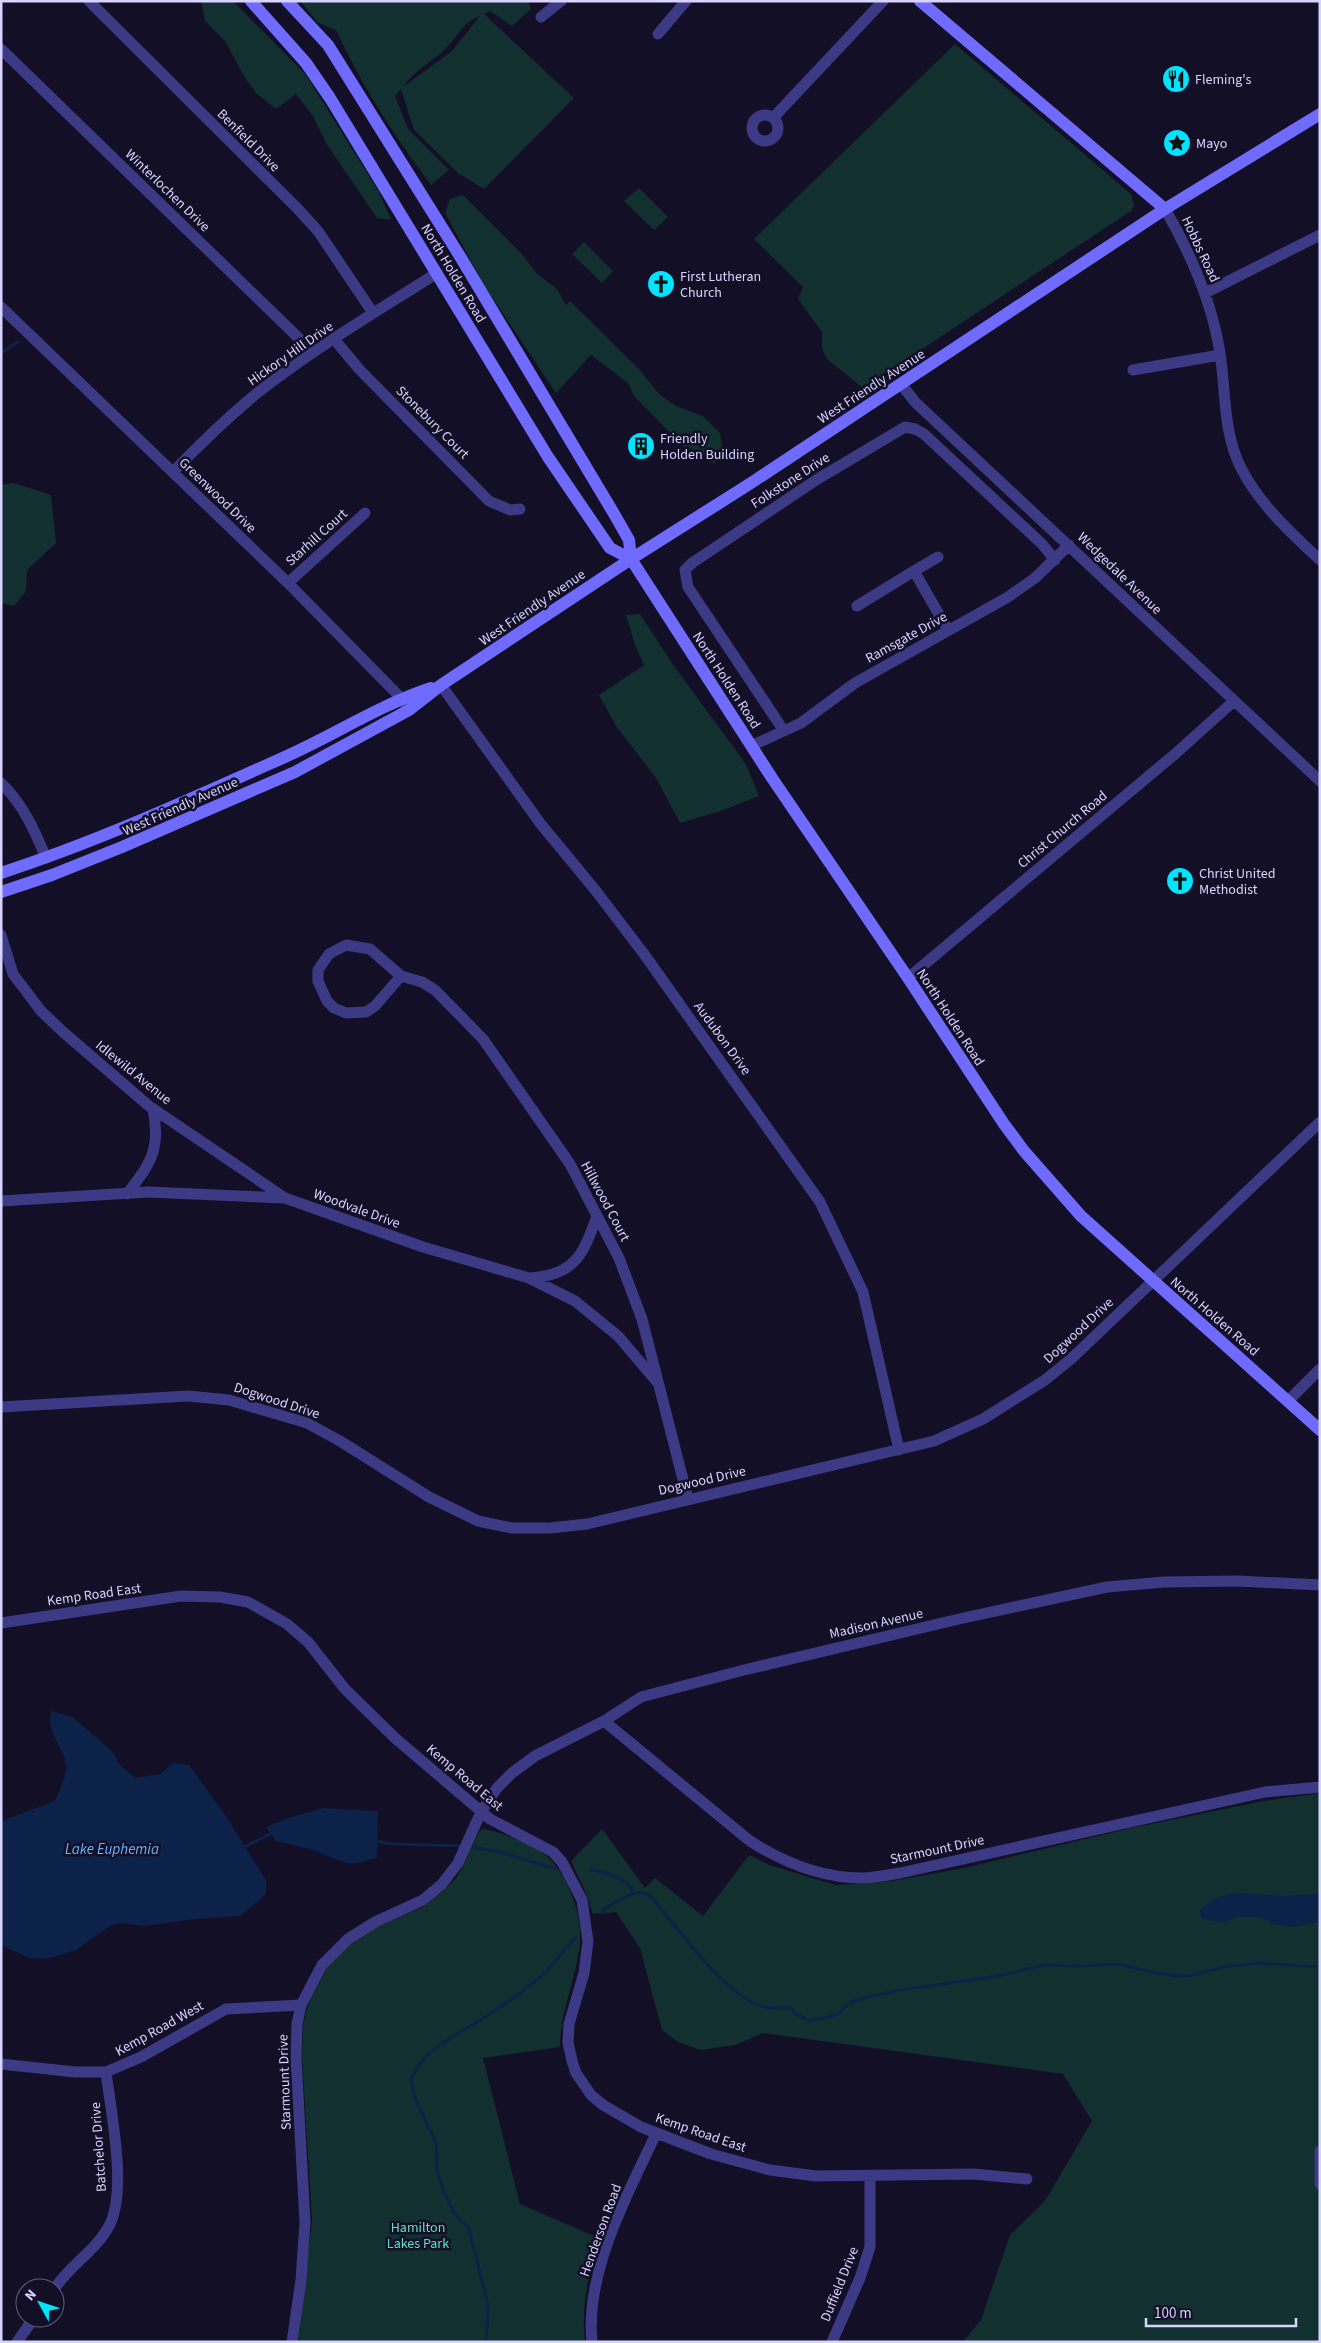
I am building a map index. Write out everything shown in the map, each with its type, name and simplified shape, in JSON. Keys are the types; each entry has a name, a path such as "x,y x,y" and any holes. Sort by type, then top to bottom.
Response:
{"main road":[{"name":"North Holden Road","path":"250,1 306,63 316,77 548,457 590,521 610,548 631,559"},
{"name":"North Holden Road","path":"286,1 328,45 461,258 617,519 629,540 631,559 752,746 1004,1124 1044,1177 1081,1216 1320,1430"},
{"name":"Hobbs Road","path":"920,1 1165,209"},
{"name":"West Friendly Avenue","path":"1,892 52,875 122,847 295,772 409,710 441,685 631,559 901,384 1165,209 1320,114"},
{"name":"West Friendly Avenue","path":"1,873 115,831 288,756 401,698 441,685"}],"street":[{"name":"Benfield Drive","path":"89,1 318,231 373,313"},
{"path":"541,17 561,1"},
{"path":"658,34 686,1"},
{"path":"773,118 883,1"},
{"name":"Winterlochen Drive","path":"1,49 313,352"},
{"name":"Hobbs Road","path":"1165,209 1192,258 1205,293 1220,355 1226,421 1240,467 1268,510 1320,560"},
{"path":"1205,293 1320,235"},
{"name":"Hickory Hill Drive","path":"173,472 199,445 257,394 313,352 437,274"},
{"name":"Greenwood Drive","path":"1,307 288,583 401,698 409,710"},
{"name":"Stonebury Court","path":"334,339 366,376 489,501 510,510 520,509"},
{"path":"1133,370 1220,355"},
{"name":"Wedgedale Avenue","path":"901,384 916,402 1320,782"},
{"name":"Folkstone Drive","path":"784,731 688,586 686,570 705,553 816,480 905,427 915,429 924,434 1035,537 1054,560"},
{"name":"Starhill Court","path":"288,583 365,513"},
{"name":"Ramsgate Drive","path":"752,746 802,723 855,683 1008,597 1035,578 1069,545"},
{"path":"857,606 938,557"},
{"path":"914,570 948,630"},
{"name":"Audubon Drive","path":"441,685 540,823 596,891 644,954 820,1202 863,1292 899,1450"},
{"name":"Christ Church Road","path":"908,978 1168,760 1234,701"},
{"path":"1,784 11,793 26,815 46,858"},
{"name":"Idlewild Avenue","path":"1,935 13,974 41,1011 153,1109 285,1198"},
{"name":"Hillwood Court","path":"401,976 371,1009 356,1014 346,1013 334,1008 327,1001 318,981 318,970 329,954 346,945 352,945 370,949 401,976 422,982 435,990 482,1039 570,1164 619,1258 642,1319 688,1499"},
{"path":"127,1194 147,1168 153,1154 157,1128 153,1109"},
{"name":"Dogwood Drive","path":"1,1407 188,1396 229,1400 306,1423 340,1441 429,1497 456,1512 478,1521 512,1528 550,1528 587,1524 934,1441 983,1420 1019,1399 1071,1359 1320,1122"},
{"name":"Woodvale Drive","path":"1,1201 148,1192 285,1198 423,1247 529,1278 575,1301 618,1336 659,1384"},
{"path":"529,1278 552,1276 574,1262 586,1245 597,1216"},
{"path":"1288,1401 1320,1369"},
{"name":"Madison Avenue","path":"481,1812 498,1788 512,1773 535,1756 604,1721 641,1697 744,1670 1107,1587 1201,1581 1320,1585"},
{"name":"Kemp Road East","path":"1,1623 182,1596 220,1597 248,1602 287,1624 308,1642 346,1689 383,1726 481,1812 490,1819 553,1852 562,1862 575,1884 585,1911 588,1941 584,1973 569,2024 568,2042 576,2073 591,2095 603,2105 656,2134 711,2154 770,2170 816,2176 870,2177 974,2174 1027,2179"},
{"name":"Starmount Drive","path":"604,1721 750,1841 774,1856 800,1867 827,1874 862,1878 900,1874 1265,1792 1320,1787"},
{"name":"Starmount Drive","path":"292,2342 301,2280 306,2222 296,2058 297,2024 301,2005 322,1966 348,1940 375,1922 423,1900 442,1884 458,1863 481,1812"},
{"name":"Kemp Road West","path":"1,2064 74,2072 106,2072 141,2057 226,2009 301,2005"},
{"name":"Batchelor Drive","path":"62,2278 98,2242 110,2225 116,2205 117,2177 106,2072"},
{"name":"Henderson Road","path":"592,2342 591,2308 598,2275 610,2239 656,2134"},
{"path":"1320,2151 1320,2184"},
{"name":"Duffield Drive","path":"832,2342 860,2278 870,2247 870,2177"},
{"path":"17,2342 27,2328"}],"green space":[{"path":"201,1 233,1 306,75 379,192 391,220 377,218 326,143 313,116 296,94 276,109 256,93 244,76 225,41 205,21"},
{"path":"300,1 528,1 531,9 512,26 490,11 484,14 574,98 484,189 458,173 414,130 401,89 395,96 408,129 449,170 431,185 379,110 336,30 318,23","holes":["480,16 452,51 403,87 417,72 449,46 469,22"]},
{"path":"955,44 1132,195 1134,206 1131,211 863,388 827,359 822,349 822,332 798,299 803,287 754,239"},
{"path":"639,188 668,217 654,230 624,201"},
{"path":"463,195 522,254 536,273 557,289 566,305 570,301 638,368 659,394 676,406 703,416 720,433 724,456 714,463 701,451 685,448 634,396 628,383 591,355 556,393 485,287 445,213 450,199"},
{"path":"584,242 613,271 602,283 572,254"},
{"path":"14,483 51,495 56,543 27,570 26,591 14,606 1,603 1,485"},
{"path":"640,614 674,666 746,764 759,796 721,811 680,823 656,778 616,726 599,695 644,665 635,645 626,615"},
{"path":"1320,1793 1320,2342 963,2342 981,2320 1010,2235 1045,2201 1092,2121 1063,2074 763,2033 735,2045 701,2050 678,2042 662,2030 640,1948 616,1912 593,1914 586,1893 571,1861 602,1829 645,1888 655,1878 703,1916 749,1855 769,1865 836,1885 886,1882 964,1868 1131,1828 1263,1801"},
{"name":"Hamilton Lakes Park","path":"484,1829 501,1833 520,1841 539,1851 552,1861 564,1879 577,1910 580,1942 576,1968 563,2020 560,2047 483,2058 520,2204 601,2239 592,2265 587,2289 584,2314 585,2342 298,2342 312,2221 302,2057 303,2025 308,2004 327,1968 352,1942 376,1927 425,1906 445,1889 456,1878 479,1831"}],"water":[{"name":"Lake Euphemia","path":"52,1711 74,1718 114,1753 118,1763 135,1778 160,1774 174,1763 189,1765 226,1816 266,1880 266,1894 240,1916 194,1919 145,1926 121,1923 110,1926 76,1950 51,1958 31,1959 1,1945 1,1821 55,1801 66,1771 65,1760 51,1725"},
{"path":"324,1808 378,1811 377,1858 354,1864 346,1863 310,1849 276,1841 266,1827 291,1817"},
{"path":"1233,1893 1287,1896 1320,1893 1320,1922 1292,1927 1273,1924 1267,1920 1255,1917 1237,1917 1224,1922 1202,1919 1200,1910 1214,1899"}],"waterway":[{"path":"1,353 18,342"},
{"path":"242,1848 272,1833"},
{"path":"375,1841 392,1844 467,1846 500,1852 556,1868"},
{"path":"590,1869 621,1879 627,1883 634,1894"},
{"path":"601,1913 609,1906 634,1893 640,1892 645,1894 654,1900 701,1958 742,1996 765,2007 791,2008 796,2014 809,2020 826,2018 840,2013 844,2007 854,2001 867,1997 901,1990 998,1976 1045,1965 1119,1964 1178,1976 1193,1975 1223,1967 1257,1963 1320,1967"},
{"path":"486,2342 488,2306 469,2228 454,2213 443,2190 437,2169 436,2143 415,2098 411,2079 420,2063 432,2051 498,2009 534,1982 551,1966 576,1937"}],"place":[{"name":"Fleming's","path":"1176,79"},
{"name":"Mayo","path":"1177,143"},
{"name":"First Lutheran Church","path":"661,284"},
{"name":"Friendly Holden Building","path":"641,446"},
{"name":"Christ United Methodist","path":"1180,881"}]}
